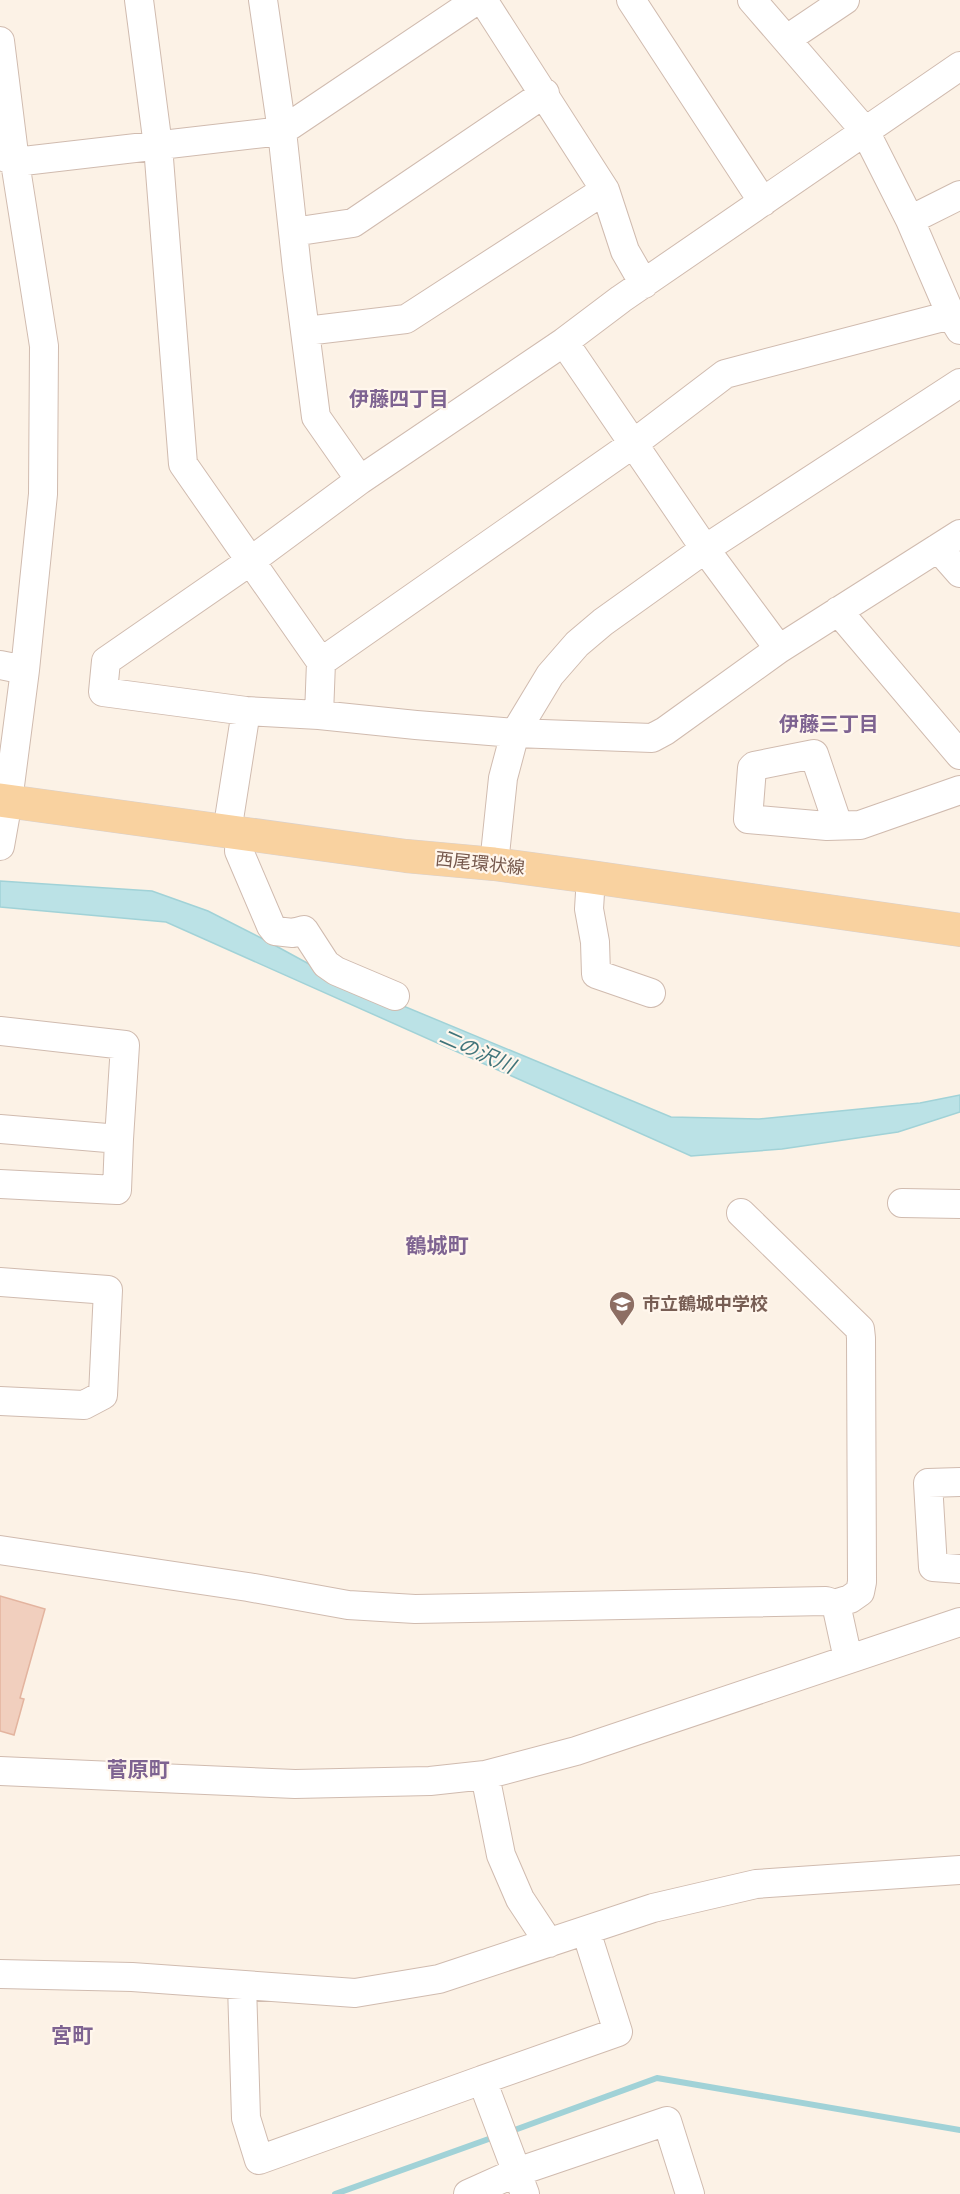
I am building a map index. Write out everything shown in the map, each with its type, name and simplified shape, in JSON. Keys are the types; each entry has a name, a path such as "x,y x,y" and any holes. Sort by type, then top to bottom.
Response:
{"main road":[{"name":"西尾環状線","path":"4,801 406,856 494,864 591,877 960,930"}],"street":[{"path":"139,0 158,146 183,464 321,662 320,715"},
{"path":"8,159 158,146 282,131 477,0"},
{"path":"483,0 545,93 605,190 625,251 644,284"},
{"path":"631,0 763,202"},
{"path":"321,662 633,444 725,374 955,322 909,220 865,131 752,0"},
{"path":"787,39 845,0"},
{"path":"265,1 316,417 360,480"},
{"path":"0,41 8,159 44,346 43,494 13,668 0,846"},
{"path":"960,66 644,284 564,342 360,480 252,561 106,661 103,692 246,711 320,715 515,733 652,738 779,649 949,541 960,573"},
{"path":"293,232 353,223 545,93"},
{"path":"306,331 406,319 605,190"},
{"path":"909,220 960,195"},
{"path":"564,342 705,549 779,649"},
{"path":"494,864 503,778 515,733 550,675 577,644 603,622 705,549 960,383"},
{"path":"838,611 960,755"},
{"path":"246,711 234,833 239,851 271,926 275,932 293,933 304,930 326,964 395,996"},
{"path":"838,825 860,825 960,790"},
{"path":"591,877 589,909 595,942 596,974 651,993"},
{"path":"0,1031 126,1046 117,1190 0,1184"},
{"path":"0,1129 119,1139"},
{"path":"902,1203 960,1204"},
{"path":"0,1551 248,1587 348,1605 415,1609 814,1602 834,1604 850,1599 860,1592 862,1582 860,1329 741,1213"},
{"path":"0,1282 108,1290 103,1395 84,1405 0,1401"},
{"path":"960,1482 928,1483 933,1567 960,1569"},
{"path":"834,1604 836,1604 848,1659"},
{"path":"0,1771 296,1784 430,1781 485,1775 576,1751 960,1622"},
{"path":"485,1775 501,1855 520,1899 549,1943"},
{"path":"0,1974 132,1977 355,1993 439,1979 653,1908 756,1884 960,1870"},
{"path":"242,1985 246,2118 259,2160 618,2032 586,1931"},
{"path":"482,2080 521,2183"},
{"path":"468,2194 521,2183 667,2121 690,2194"}],"water":[{"name":"二の沢川","path":"0,881 152,891 208,911 331,976 671,1117 759,1119 920,1103 960,1095 960,1112 898,1132 782,1149 691,1156 166,922 0,907"}],"building":[{"path":"0,1596 45,1609 20,1698 24,1699 14,1735 0,1731"}],"waterway":[{"path":"509,2132 657,2078 960,2130"},
{"path":"335,2194 497,2136"}],"place":[{"name":"市立鶴城中学校","path":"622,1327"}],"district":[{"name":"伊藤四丁目","path":"399,400"},
{"name":"伊藤三丁目","path":"829,725"},
{"name":"鶴城町","path":"437,1246"},
{"name":"菅原町","path":"138,1770"},
{"name":"宮町","path":"72,2036"}]}
